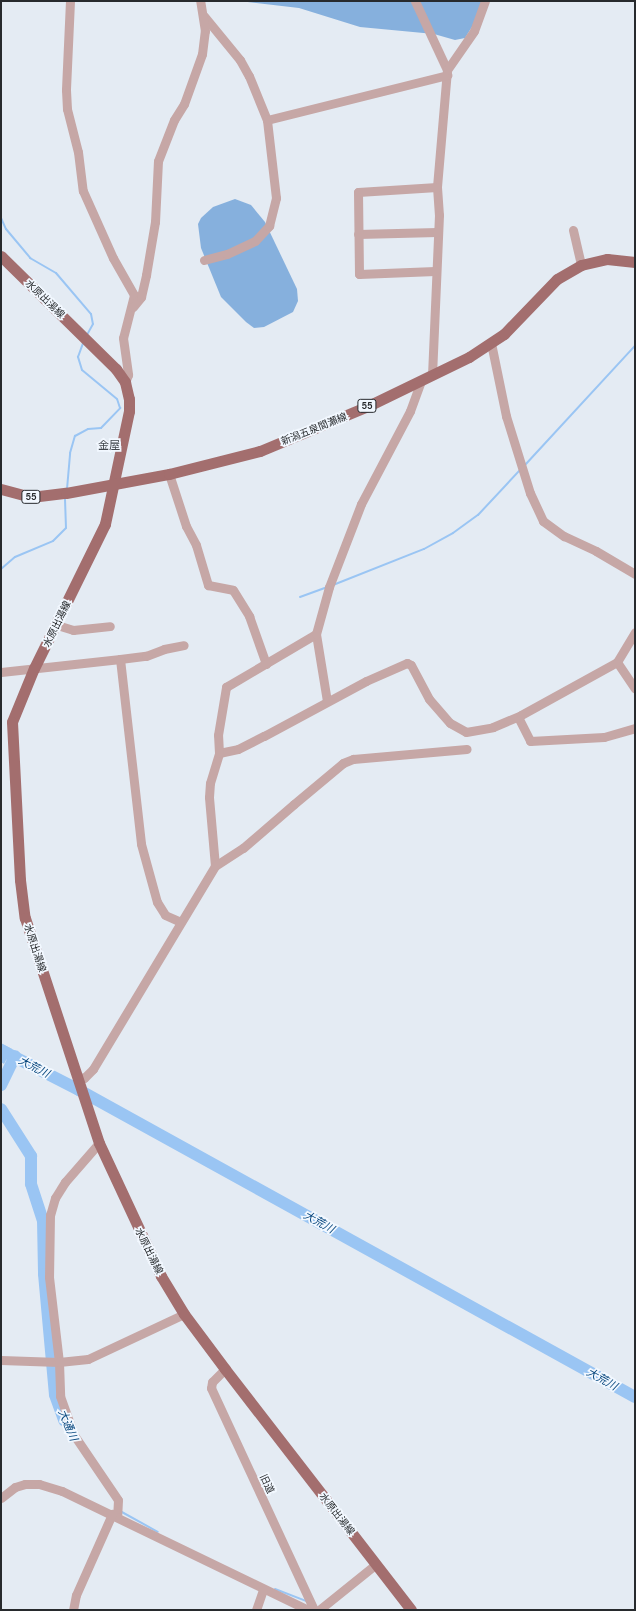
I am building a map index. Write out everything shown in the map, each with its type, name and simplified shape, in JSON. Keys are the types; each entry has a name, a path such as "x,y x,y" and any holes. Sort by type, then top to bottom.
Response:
{"main road":[{"name":"水原出湯線","path":"1,256 116,369 125,382 129,411 115,484 105,524 57,625 34,668 12,722 22,898 25,918 99,1143 161,1276 184,1314 225,1369 410,1610"},
{"name":"新潟五泉間瀬線","path":"3,492 31,497 64,493 169,474 260,451 327,424 421,381 491,344 557,279 581,265 606,259 635,262"}],"street":[{"path":"70,1 66,90 67,109 78,152 82,190 110,252 134,295 132,308 123,338 128,375 125,382"},
{"path":"132,308 141,297 146,275 155,222 158,161 167,135 184,104 197,71 205,31 204,16 200,1"},
{"path":"415,1 447,73"},
{"path":"432,375 435,271 439,215 437,187 447,73 474,31 485,1"},
{"path":"204,16 240,60 249,76 267,120 276,198 269,226 255,241 228,254 204,260"},
{"path":"267,120 447,73"},
{"path":"435,271 359,274 358,192 437,187"},
{"path":"573,230 581,265"},
{"path":"358,234 437,232"},
{"path":"491,344 506,416 530,494 543,521 564,536 596,551 635,574"},
{"path":"327,701 316,634 330,585 372,479 403,424 421,381"},
{"path":"169,474 186,526 196,545 208,585 233,590 249,616 266,664"},
{"path":"57,625 73,630 110,626"},
{"path":"219,753 238,749 327,701 407,663 411,665 426,695 440,714 466,732 493,727 518,717 617,662 635,632"},
{"path":"215,866 209,797 219,753 218,735 226,687 316,634"},
{"path":"1,672 146,656 164,648 184,645"},
{"path":"120,659 141,844 159,907 165,915 181,922"},
{"path":"617,662 635,689"},
{"path":"518,717 530,741 604,737 635,728"},
{"path":"79,1080 84,1078 93,1069 215,866 244,848 343,763 353,759 467,749"},
{"path":"73,1610 76,1595 114,1516 118,1500 78,1442 66,1415 60,1396 58,1361 49,1277 50,1215 59,1190 99,1143"},
{"path":"1,1360 58,1361 88,1358 184,1314"},
{"name":"旧道","path":"225,1369 212,1382 211,1388 314,1610"},
{"path":"1,1498 15,1488 25,1484 39,1484 62,1491 263,1590 308,1610"},
{"path":"319,1610 376,1564"},
{"path":"256,1610 263,1590"}],"shaded area":[{"path":"239,1 488,1 465,38 455,40 434,34 360,27 299,8"},
{"path":"235,199 251,205 265,222 297,289 298,301 293,312 264,327 254,328 221,297 201,248 198,224 201,218 213,207"},
{"path":"1,1043 12,1049 4,1064 1,1062"}],"waterway":[{"path":"1,218 6,229 30,258 56,273 91,314 93,324 87,335"},
{"path":"67,489 70,453 75,436 88,429 101,428 120,408 117,399 82,370 78,357 83,343"},
{"path":"525,465 635,346"},
{"path":"333,585 424,549 453,533 478,515 520,470"},
{"path":"1,569 15,557 53,541 66,528 65,498"},
{"path":"300,597 325,588"},
{"name":"大荒川","path":"1,1050 79,1090 635,1397"},
{"name":"大通川","path":"1,1085 15,1056"},
{"name":"大通川","path":"1,1109 31,1156 31,1184 43,1220 44,1274 55,1395 64,1420"},
{"name":"大通川","path":"120,1511 158,1532"},
{"name":"大通川","path":"275,1589 306,1601"}],"district":[{"name":"金屋","path":"109,445"}]}
